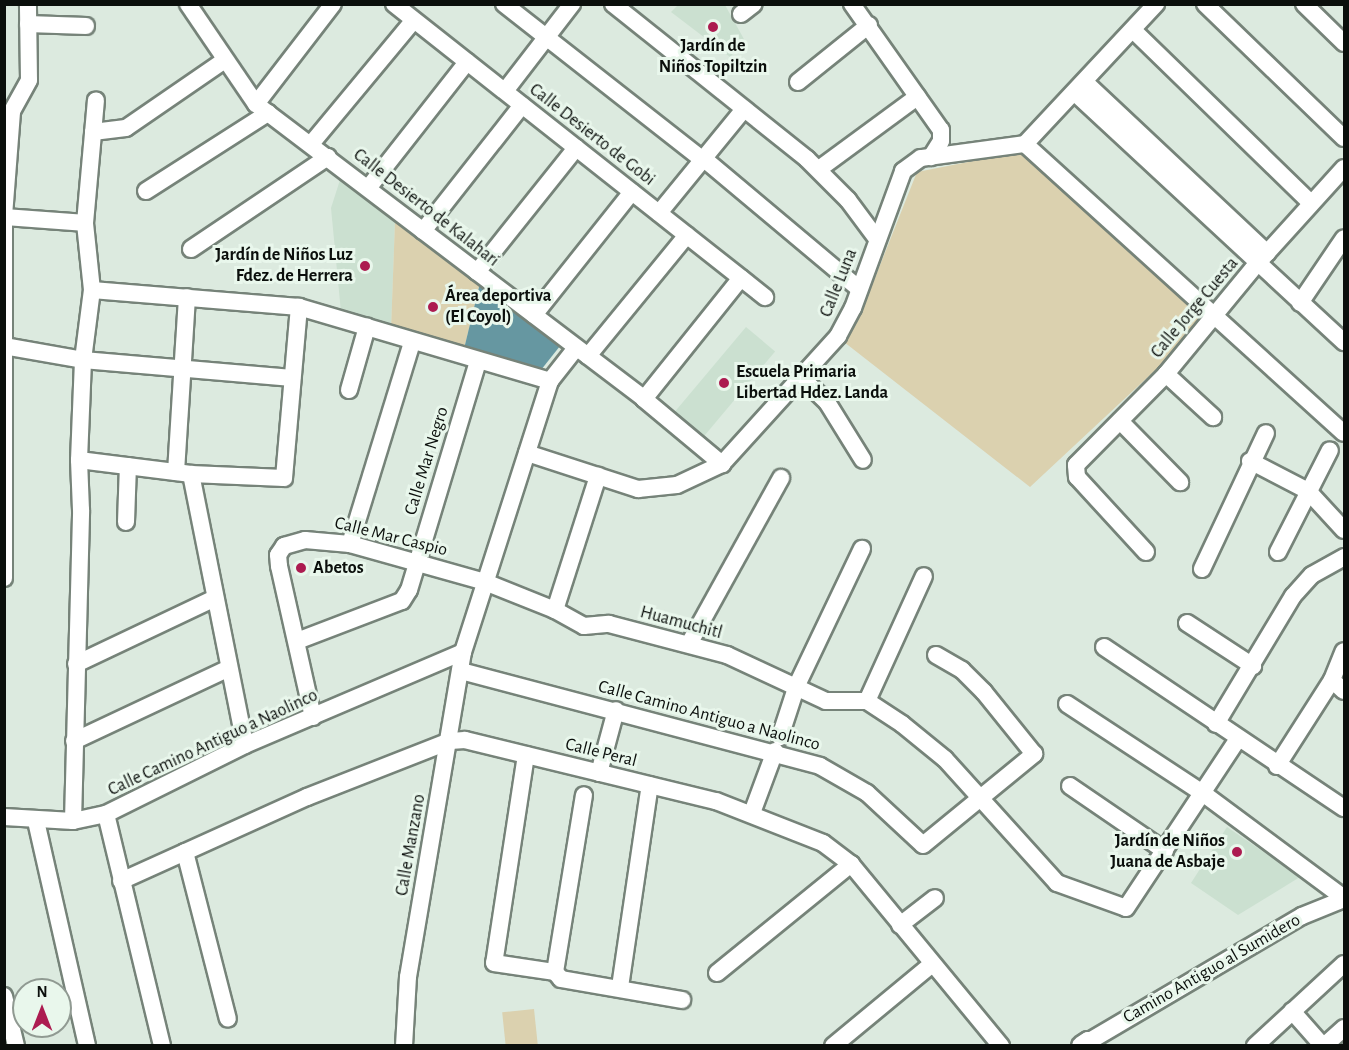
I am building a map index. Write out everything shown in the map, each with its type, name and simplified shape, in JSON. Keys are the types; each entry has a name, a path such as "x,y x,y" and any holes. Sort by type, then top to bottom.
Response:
{"street":[{"path":"4,578 6,346 4,218 12,111 28,80 28,4"},
{"name":"Calle Desierto de Kalahari","path":"188,4 225,60 262,109 369,187 423,231 644,399 722,464"},
{"path":"146,191 262,109 333,4"},
{"name":"Calle Desierto de Gobi","path":"394,4 765,297"},
{"path":"504,4 706,161 859,289"},
{"path":"505,91 544,37 572,4"},
{"path":"613,4 819,169 848,200 877,239"},
{"path":"852,4 942,135 931,157"},
{"path":"1156,4 1080,88 1024,144 1344,433"},
{"path":"1205,4 1344,138"},
{"path":"1304,4 1344,43"},
{"path":"311,144 413,21"},
{"path":"28,24 86,26"},
{"path":"798,82 869,26"},
{"path":"1133,30 1311,203"},
{"path":"93,132 126,128 225,60"},
{"path":"369,187 467,62"},
{"path":"1080,88 1261,259 1300,303 1344,342"},
{"path":"819,169 917,97"},
{"path":"73,821 81,510 79,460 83,360 92,290 85,223 96,100"},
{"path":"423,231 522,105"},
{"path":"659,213 706,161 744,109"},
{"name":"Calle Luna","path":"598,476 638,489 658,489 722,464 838,336 859,289 903,171 913,162 931,157 1024,144"},
{"path":"477,272 576,148"},
{"path":"191,249 328,157"},
{"name":"Calle Jorge Cuesta","path":"1146,552 1074,471 1166,374 1215,318 1261,259 1344,168"},
{"path":"534,315 632,192"},
{"path":"4,218 85,223"},
{"path":"92,290 299,307 412,343 550,381 582,352 687,235"},
{"path":"1300,303 1344,238"},
{"path":"644,399 741,278"},
{"path":"187,297 181,370 184,473 215,598 245,745"},
{"path":"79,460 184,473 284,478 299,307"},
{"path":"349,390 367,327"},
{"path":"350,544 412,343"},
{"path":"6,346 83,360 292,378"},
{"name":"Calle Mar Negro","path":"297,641 402,601 417,562 478,362"},
{"path":"1166,374 1213,417"},
{"path":"802,378 827,402 863,460"},
{"name":"Calle Manzano","path":"404,1046 408,977 464,652 550,381"},
{"path":"1120,421 1180,482"},
{"path":"1202,569 1250,461 1266,433"},
{"path":"1278,552 1330,450"},
{"path":"527,453 598,476 555,610"},
{"path":"1250,461 1308,491 1344,530"},
{"path":"126,522 128,466"},
{"path":"689,644 781,478"},
{"name":"Calle Mar Caspio","path":"313,717 278,555 292,542 325,539 350,544 485,582"},
{"path":"752,813 797,685 862,549"},
{"path":"1216,724 1278,623 1312,575 1344,557"},
{"path":"924,576 867,701 926,741 1057,883 1126,908 1238,740"},
{"name":"Huamuchitl","path":"485,582 555,610 585,626 609,624 727,655 797,685 826,701 867,701"},
{"path":"76,664 215,598"},
{"path":"1187,623 1253,666"},
{"path":"1104,647 1238,740 1344,808"},
{"path":"1277,766 1338,686 1344,651"},
{"name":"Calle Camino Antiguo a Naolinco","path":"4,817 36,821 73,821 106,814 245,745 464,652"},
{"path":"936,655 962,670 984,692 1034,754 979,801"},
{"path":"74,741 229,668"},
{"name":"Calle Camino Antiguo a Naolinco","path":"461,671 615,710 777,744 846,779 923,845 979,801"},
{"path":"1067,704 1204,794 1344,898"},
{"path":"599,773 615,710"},
{"name":"Calle Peral","path":"121,881 307,797 450,741 465,740 650,785 752,813 823,843 851,864 1001,1046"},
{"path":"526,755 494,963 555,972 561,979 620,987 682,1000"},
{"path":"620,987 650,785"},
{"path":"1070,786 1165,851"},
{"path":"555,972 585,795"},
{"path":"106,814 162,1046"},
{"path":"36,821 87,1046"},
{"path":"186,852 228,1019"},
{"path":"717,973 851,864"},
{"path":"900,925 935,898"},
{"name":"Camino Antiguo al Sumidero","path":"1087,1044 1302,916 1344,898"},
{"path":"833,1046 932,964"},
{"path":"1255,1046 1344,964"},
{"path":"4,996 16,1046"},
{"path":"1292,1011 1324,1046 1344,1028"}],"shaded area":[{"name":"Jardín de Niños Topiltzin","path":"678,5 725,5 745,41 730,57 671,12"},
{"path":"1024,151 1210,319 1030,487 844,342 867,298 917,172"},
{"name":"Jardín de Niños Luz Fdez. de Herrera","path":"340,180 395,221 391,330 341,312 331,208"},
{"name":"Área deportiva (El Coyol)","path":"395,221 480,283 463,353 391,330"},
{"name":"Escuela Primaria Libertad Hdez. Landa","path":"746,327 775,351 703,437 674,413"},
{"name":"Jardín de Niños Juana de Asbaje","path":"1227,827 1300,877 1238,915 1191,883"},
{"path":"534,1009 538,1045 506,1046 502,1012"}],"water":[{"path":"480,283 560,346 537,375 463,353"}],"place":[{"name":"Jardín de Niños Topiltzin","path":"713,27"},
{"name":"Jardín de Niños Luz Fdez. de Herrera","path":"365,266"},
{"name":"Área deportiva (El Coyol)","path":"433,307"},
{"name":"Escuela Primaria Libertad Hdez. Landa","path":"724,383"},
{"name":"Abetos","path":"301,568"},
{"name":"Jardín de Niños Juana de Asbaje","path":"1237,852"}]}
